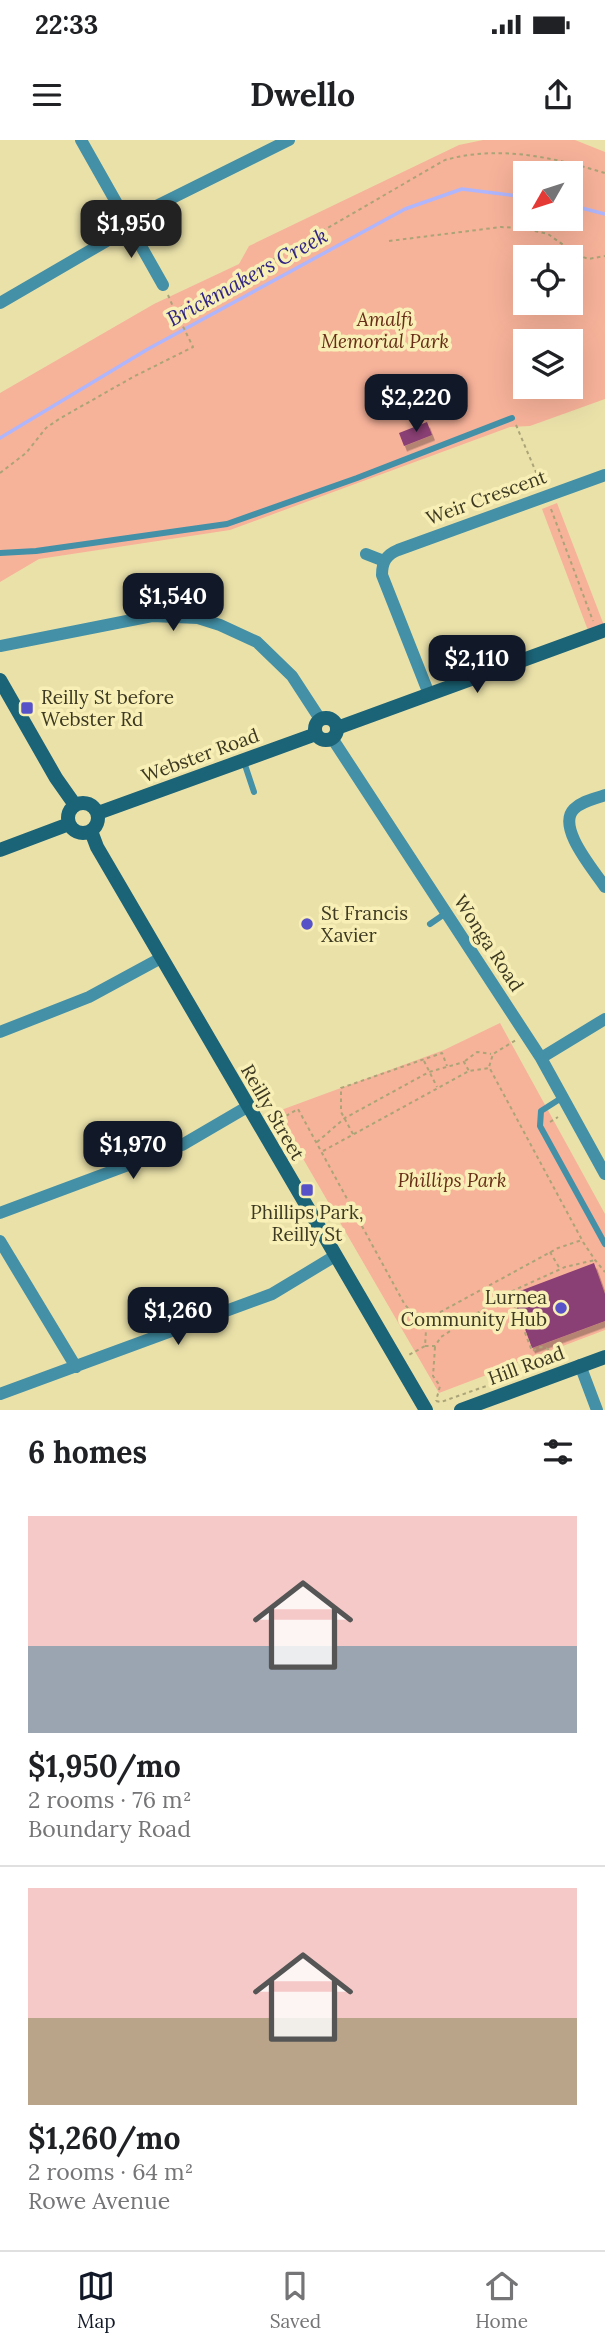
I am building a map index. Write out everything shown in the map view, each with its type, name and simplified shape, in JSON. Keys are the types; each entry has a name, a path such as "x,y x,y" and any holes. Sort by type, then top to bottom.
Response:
{"main road":[{"path":"335,733 331,719 320,719 315,727 316,734 325,740 335,733 429,694 601,632"},
{"path":"0,680 56,778 75,805"},
{"name":"Webster Road","path":"98,813 316,734"},
{"path":"86,803 95,808 98,823 91,831 76,832 69,824 69,814 75,805 86,803"},
{"path":"0,850 69,824"},
{"name":"Reilly Street","path":"91,831 97,847 335,1256 431,1406"},
{"name":"Hill Road","path":"461,1410 605,1357"}],"street":[{"path":"81,140 163,285"},
{"path":"0,303 122,232 128,220 289,140"},
{"name":"Weir Crescent","path":"384,561 398,550 605,475"},
{"path":"366,554 384,561 382,575 429,694"},
{"path":"0,646 152,616 198,618 257,642 292,676 320,719"},
{"name":"Wonga Road","path":"335,733 446,913 541,1058 605,1174"},
{"path":"605,795 578,806 569,816 568,828 605,887"},
{"path":"0,1032 89,997 161,958"},
{"path":"541,1058 605,1019"},
{"path":"0,1213 182,1145 247,1107"},
{"path":"0,1241 76,1367"},
{"path":"0,1394 272,1294 335,1256"},
{"path":"580,1366 597,1410"}],"lane":[{"path":"0,553 227,524 357,478 512,418"},
{"path":"243,760 254,792"},
{"path":"430,924 446,913"},
{"path":"563,1097 541,1111 540,1126 605,1244"}],"path":[{"path":"175,310 260,267 445,160 476,154 536,155 605,173"},
{"path":"389,241 502,227 521,228 548,234 576,254 588,259 605,256"},
{"path":"0,473 26,453 46,428 59,419 193,347 163,285"},
{"path":"512,418 601,632"},
{"path":"317,1142 345,1118 429,1072 464,1062 477,1052 493,1054 525,1034"},
{"path":"354,1135 341,1112 341,1088 442,1053 447,1067"},
{"path":"493,1054 489,1068 582,1240 605,1272"},
{"path":"423,1059 438,1088"},
{"path":"464,1062 469,1071"},
{"path":"322,1152 469,1071 489,1068"},
{"path":"272,1124 299,1109 405,1305 413,1313 433,1316 550,1252 582,1240"},
{"path":"550,1252 560,1270"},
{"path":"431,1406 440,1386 433,1376 435,1346 441,1337 509,1292 560,1270 594,1260"},
{"path":"509,1292 532,1351 541,1347 548,1349 553,1363 561,1360"},
{"path":"425,1346 427,1315"},
{"path":"406,1356 425,1346 435,1346"},
{"path":"431,1406 508,1379"}],"green space":[{"name":"Amalfi Memorial Park","path":"483,140 575,140 605,152 605,399 530,426 510,427 230,530 39,559 0,582 0,393 154,304 239,264 249,246 459,145"},
{"path":"557,503 605,628 589,633 542,509"},
{"name":"Phillips Park","path":"500,1023 605,1214 605,1330 439,1393 280,1119 273,1113 444,1050"}],"building":[{"path":"427,422 432,435 404,446 399,433"},
{"name":"Lurnea Community Hub","path":"594,1263 605,1294 605,1321 532,1348 512,1294"}],"waterway":[{"name":"Brickmakers Creek","path":"0,438 148,349 405,209 462,189 513,195"},
{"name":"Brickmakers Creek","path":"583,208 605,214"}],"place":[{"name":"Reilly St before Webster Rd","path":"27,708"},
{"name":"St Francis Xavier","path":"307,924"},
{"name":"Phillips Park, Reilly St","path":"307,1190"},
{"name":"Lurnea Community Hub","path":"561,1308"}]}
